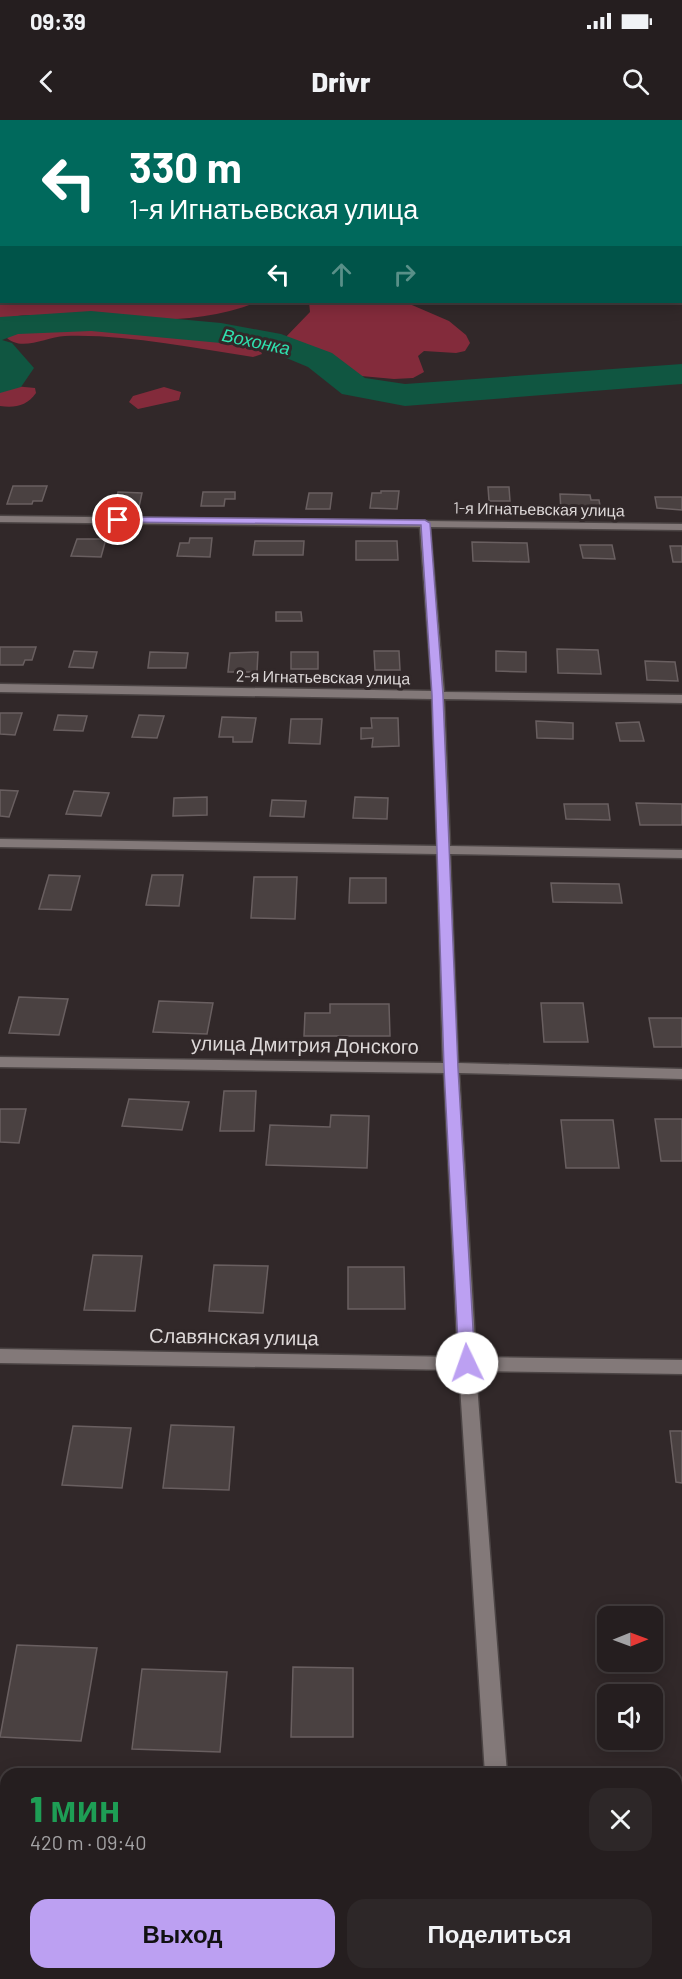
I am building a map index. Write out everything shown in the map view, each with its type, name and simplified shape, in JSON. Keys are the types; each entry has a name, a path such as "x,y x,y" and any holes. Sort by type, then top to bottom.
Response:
{"street":[{"name":"1-я Игнатьевская улица","path":"0,519 682,527"},
{"path":"425,523 438,695 451,1068 467,1363 496,1768"},
{"name":"2-я Игнатьевская улица","path":"0,688 682,699"},
{"path":"0,843 682,854"},
{"name":"улица Дмитрия Донского","path":"0,1062 451,1068 682,1074"},
{"name":"Славянская улица","path":"0,1356 682,1367"}],"shaded area":[{"path":"0,303 254,303 191,318 123,319 39,315 0,320"},
{"path":"309,303 407,303 449,321 466,335 470,343 465,351 456,353 424,351 418,356 424,372 413,378 394,379 350,375 316,350 282,341 310,312"},
{"path":"81,325 215,338 259,347 262,354 253,357 112,337 65,336 25,344 11,341 5,336 32,327"},
{"path":"14,386 35,388 36,393 29,401 20,405 0,406 0,391"},
{"path":"164,387 181,392 179,400 138,409 129,402 133,396"}],"building":[{"path":"13,486 47,486 42,501 33,501 32,504 7,504"},
{"path":"488,487 509,487 510,501 489,501"},
{"path":"381,491 399,491 397,509 370,508 372,493 381,493"},
{"path":"118,492 142,493 139,507 115,506"},
{"path":"203,492 235,492 235,499 225,499 224,506 201,506"},
{"path":"309,493 332,493 330,509 306,509"},
{"path":"560,494 590,495 591,500 599,500 601,511 561,511"},
{"path":"655,497 682,497 682,510 657,508"},
{"path":"190,538 212,538 210,557 177,556 180,543 189,543"},
{"path":"77,539 106,539 101,557 71,556"},
{"path":"255,541 304,541 303,555 253,555"},
{"path":"356,541 397,541 398,560 356,560"},
{"path":"472,542 527,543 529,562 473,561"},
{"path":"580,545 612,545 615,559 583,558"},
{"path":"670,546 682,546 682,562 673,562"},
{"path":"276,612 301,612 302,621 276,621"},
{"path":"0,647 36,647 32,660 25,660 23,665 0,665"},
{"path":"557,649 598,650 601,674 558,673"},
{"path":"74,651 97,652 93,668 69,667"},
{"path":"374,651 399,651 400,670 375,670"},
{"path":"496,651 526,652 526,672 496,671"},
{"path":"150,652 188,653 186,668 148,668"},
{"path":"258,652 257,672 228,672 230,653"},
{"path":"291,652 318,652 318,669 291,669"},
{"path":"645,661 675,662 678,681 647,680"},
{"path":"0,713 22,713 15,735 0,734"},
{"path":"58,715 87,716 83,731 54,730"},
{"path":"139,715 164,716 157,738 132,737"},
{"path":"222,717 256,718 252,742 233,742 233,737 219,737"},
{"path":"371,718 398,718 399,746 372,747 373,738 361,739 361,728 372,728"},
{"path":"291,719 322,719 320,744 289,743"},
{"path":"536,721 573,723 573,739 537,738"},
{"path":"639,722 644,741 620,741 616,723"},
{"path":"0,790 18,791 9,817 0,816"},
{"path":"74,791 109,793 101,816 66,814"},
{"path":"207,797 207,815 173,816 174,798"},
{"path":"355,797 388,798 387,819 353,818"},
{"path":"272,800 306,801 304,817 270,816"},
{"path":"636,803 682,804 682,825 640,825"},
{"path":"564,804 608,804 610,820 566,819"},
{"path":"49,875 80,876 71,910 39,909"},
{"path":"152,875 183,875 179,906 146,905"},
{"path":"254,877 297,877 295,919 251,918"},
{"path":"350,878 386,878 386,903 349,903"},
{"path":"551,883 619,884 622,903 553,902"},
{"path":"19,997 68,999 59,1035 9,1033"},
{"path":"159,1001 213,1003 207,1034 153,1032"},
{"path":"541,1003 583,1003 588,1042 544,1042"},
{"path":"330,1004 389,1004 390,1036 304,1036 305,1013 330,1013"},
{"path":"649,1018 682,1018 682,1047 654,1047"},
{"path":"224,1091 256,1091 254,1131 220,1131"},
{"path":"129,1099 189,1102 182,1130 122,1126"},
{"path":"0,1109 26,1109 19,1143 0,1142"},
{"path":"331,1115 369,1116 367,1168 266,1165 270,1125 330,1127"},
{"path":"655,1119 682,1119 682,1161 661,1161"},
{"path":"561,1120 613,1120 619,1168 566,1168"},
{"path":"93,1255 142,1256 135,1311 84,1310"},
{"path":"214,1265 268,1266 263,1313 209,1311"},
{"path":"348,1267 404,1267 405,1309 348,1309"},
{"path":"171,1425 234,1427 229,1490 163,1488"},
{"path":"73,1426 131,1428 122,1488 62,1485"},
{"path":"670,1431 682,1431 682,1483 676,1482"},
{"path":"17,1645 97,1648 81,1741 0,1737"},
{"path":"293,1667 353,1668 353,1737 291,1737"},
{"path":"142,1669 227,1672 220,1752 132,1749"}],"waterway":[{"name":"Вохонка","path":"0,331 10,324 91,321 221,333 281,344 320,360 354,387 405,395 682,374"},
{"name":"Вохонка","path":"0,350 17,368 9,380 0,383"}],"route":[{"path":"118,520 425,523 438,695 451,1068 467,1363"}]}
